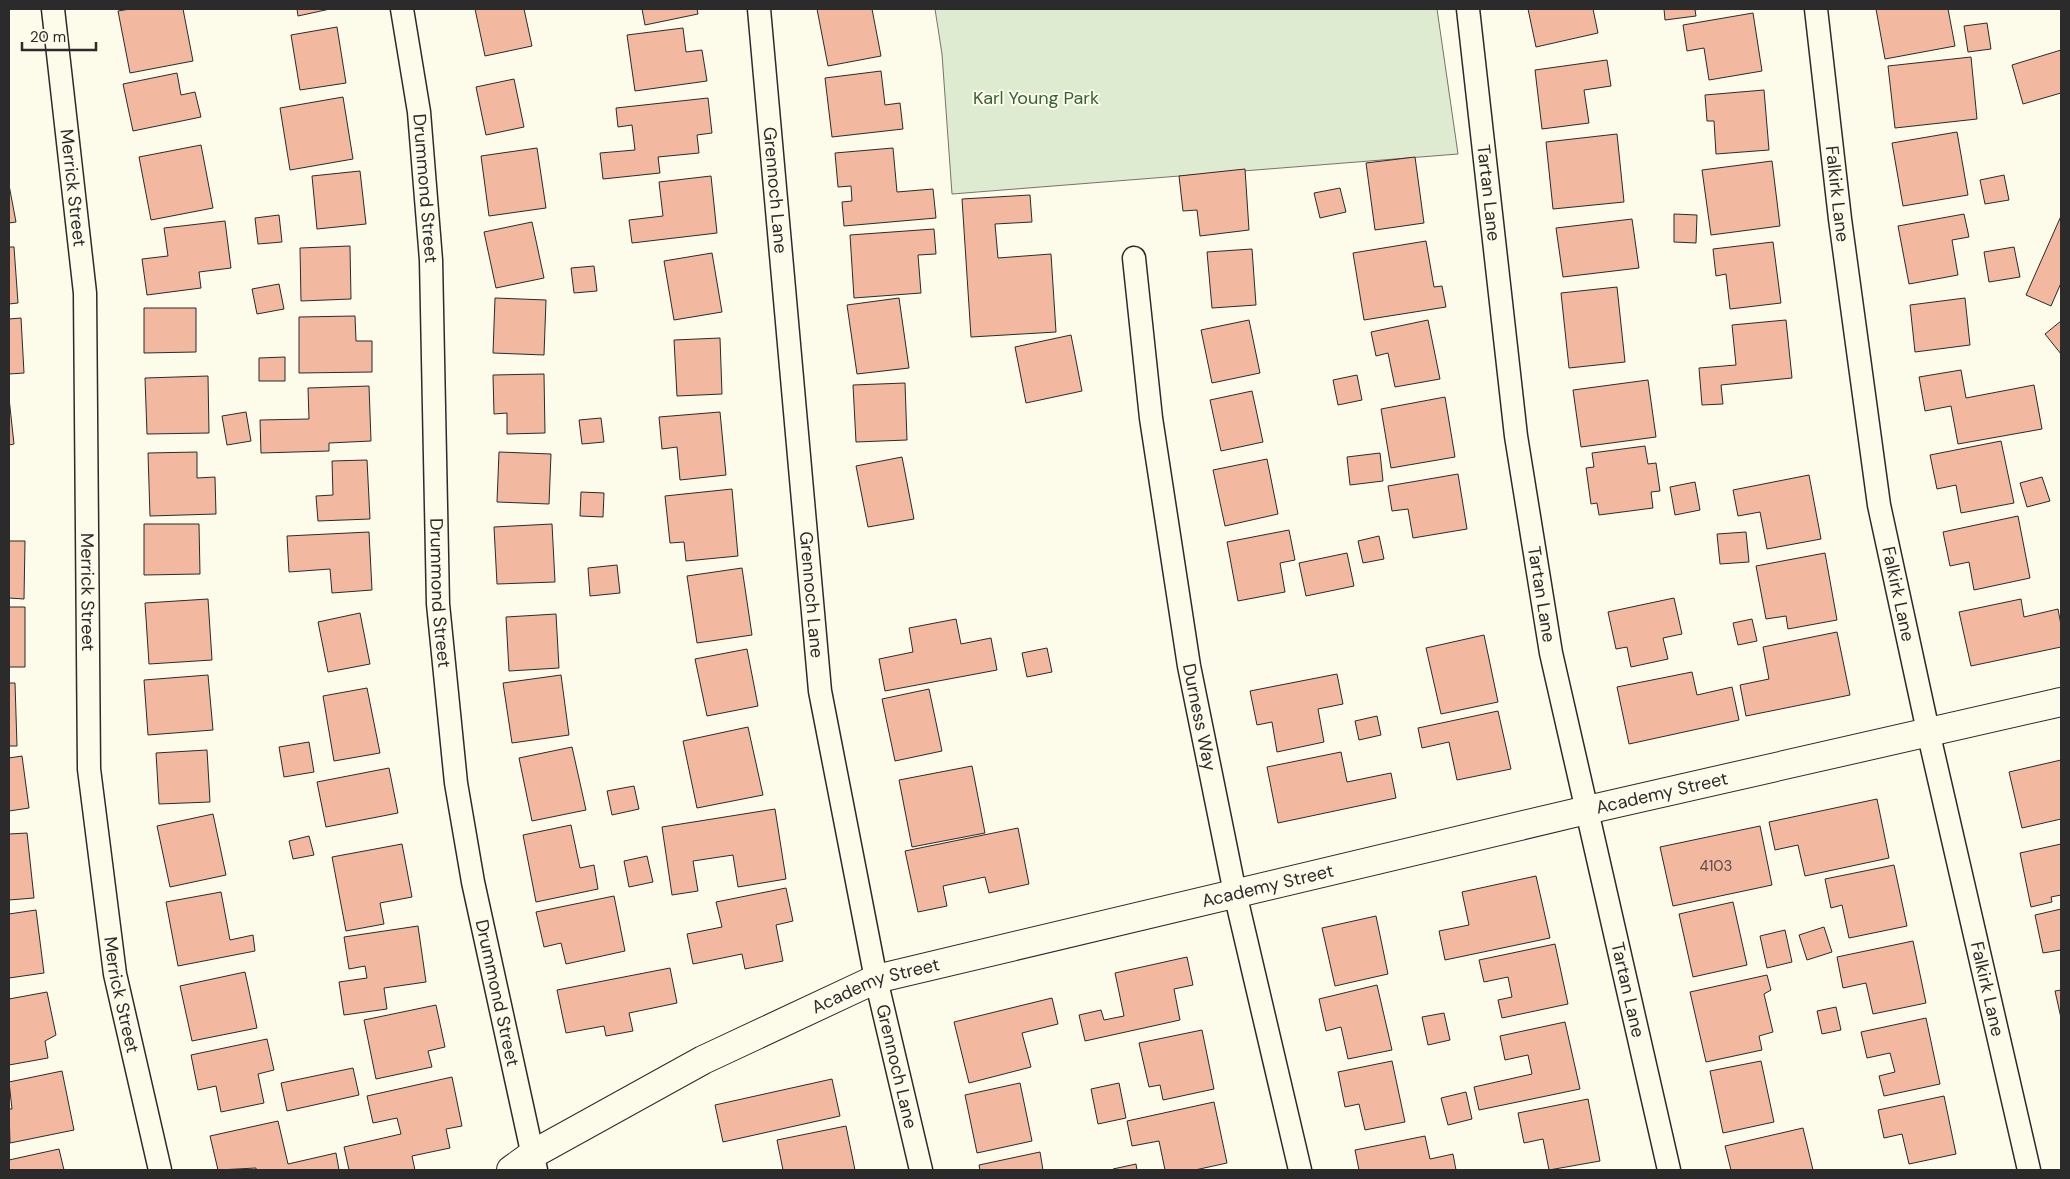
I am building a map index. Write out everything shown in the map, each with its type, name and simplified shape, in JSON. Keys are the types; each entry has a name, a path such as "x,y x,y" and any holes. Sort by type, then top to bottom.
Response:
{"street":[{"name":"Merrick Street","path":"53,9 85,293 89,769 115,974 160,1170"},
{"name":"Drummond Street","path":"402,9 419,112 431,260 438,604 456,783 472,882 535,1162"},
{"name":"Grennoch Lane","path":"759,9 820,691 876,979 921,1170"},
{"name":"Tartan Lane","path":"1468,9 1516,436 1552,653 1669,1170"},
{"name":"Falkirk Lane","path":"1816,9 1840,219 1879,505 1928,731 2029,1170"},
{"name":"Durness Way","path":"1134,258 1150,418 1188,666 1235,892 1300,1170"},
{"name":"Academy Street","path":"511,1170 535,1162 703,1060 876,979 1235,892 1928,731 2061,702"}],"green space":[{"name":"Karl Young Park","path":"935,9 1437,9 1458,154 952,194 942,54"}],"building":[{"path":"130,9 183,9 193,61 130,73 118,11"},
{"path":"297,9 330,9 298,16"},
{"path":"475,9 524,9 532,46 485,56"},
{"path":"642,9 697,9 698,14 645,25"},
{"path":"817,9 872,9 881,56 828,66"},
{"path":"1528,9 1593,9 1598,33 1536,47"},
{"path":"1664,9 1700,9 1695,10 1696,16 1665,20"},
{"path":"1876,9 1948,9 1955,46 1885,59"},
{"path":"1753,13 1762,71 1709,80 1704,48 1687,51 1683,25"},
{"path":"1987,23 1991,49 1968,52 1964,26"},
{"path":"337,27 346,83 300,90 291,35"},
{"path":"683,28 686,52 702,50 707,81 635,91 627,35"},
{"path":"2061,50 2061,93 2023,104 2012,65"},
{"path":"1971,57 1977,119 1895,128 1888,66"},
{"path":"1607,60 1611,86 1584,90 1589,123 1542,129 1535,70"},
{"path":"881,71 885,105 900,103 903,129 832,137 825,78"},
{"path":"177,73 181,95 195,92 201,117 133,131 123,84"},
{"path":"514,79 524,127 486,135 476,87"},
{"path":"1764,90 1769,150 1716,154 1714,121 1707,121 1705,95"},
{"path":"343,97 353,159 290,170 280,108"},
{"path":"708,98 712,133 697,135 699,153 658,157 660,173 603,179 600,153 635,150 632,125 618,127 616,108"},
{"path":"1957,132 1968,195 1903,206 1892,143"},
{"path":"1617,134 1624,202 1553,209 1546,142"},
{"path":"201,145 213,208 151,220 139,157"},
{"path":"537,148 546,208 489,216 481,156"},
{"path":"893,148 897,192 933,189 936,218 844,226 842,202 852,201 851,186 838,187 835,153"},
{"path":"1415,157 1424,223 1375,230 1366,163"},
{"path":"1772,161 1780,226 1711,235 1702,170"},
{"path":"1245,169 1249,230 1200,236 1197,210 1183,211 1179,176"},
{"path":"360,171 366,224 317,229 312,176"},
{"path":"2004,175 2009,200 1985,204 1980,180"},
{"path":"711,176 717,233 632,243 629,220 663,216 659,182"},
{"path":"9,185 16,222 9,223"},
{"path":"1340,188 1346,212 1320,218 1314,193"},
{"path":"1030,195 1032,222 995,224 998,258 1051,254 1056,332 971,337 962,199"},
{"path":"1674,214 1697,215 1696,243 1674,242"},
{"path":"1964,214 1969,237 1952,240 1958,275 1909,284 1898,226"},
{"path":"279,215 282,242 258,244 255,218"},
{"path":"2061,216 2061,283 2051,306 2026,295"},
{"path":"1632,219 1639,268 1563,277 1556,228"},
{"path":"225,221 231,268 199,272 201,288 147,295 142,259 168,256 164,228"},
{"path":"532,222 544,278 496,288 484,232"},
{"path":"934,229 936,254 918,255 921,293 854,298 850,235"},
{"path":"1426,241 1434,287 1442,286 1446,307 1364,320 1353,253"},
{"path":"1773,242 1781,303 1730,309 1726,274 1716,276 1713,249"},
{"path":"350,246 351,299 301,301 300,248"},
{"path":"9,247 14,247 18,303 9,304"},
{"path":"2014,247 2020,277 1989,282 1984,252"},
{"path":"1252,249 1256,305 1212,308 1207,252"},
{"path":"712,253 722,312 674,320 664,261"},
{"path":"594,266 597,291 574,293 571,268"},
{"path":"279,284 284,309 257,314 252,289"},
{"path":"1617,287 1625,362 1569,368 1561,293"},
{"path":"495,298 546,300 544,355 493,353"},
{"path":"899,298 909,368 857,374 847,305"},
{"path":"1965,298 1970,345 1915,352 1910,305"},
{"path":"144,308 196,308 196,352 144,353"},
{"path":"355,316 356,341 372,341 372,372 299,373 299,317"},
{"path":"21,318 24,373 9,374 9,319"},
{"path":"1249,320 1260,373 1212,383 1201,330"},
{"path":"1428,320 1440,379 1395,387 1388,353 1376,356 1371,332"},
{"path":"1786,320 1792,378 1721,385 1723,404 1702,405 1699,368 1736,365 1732,325"},
{"path":"2061,321 2061,354 2045,334"},
{"path":"1071,335 1082,391 1026,403 1015,347"},
{"path":"720,338 722,394 677,396 674,340"},
{"path":"285,357 285,381 259,381 259,358"},
{"path":"1961,370 1966,398 2034,385 2042,429 1958,444 1951,406 1925,411 1919,377"},
{"path":"544,374 545,433 507,434 507,413 494,414 493,375"},
{"path":"1357,375 1362,400 1338,405 1333,380"},
{"path":"208,376 209,433 147,434 145,378"},
{"path":"1648,380 1656,437 1581,447 1573,390"},
{"path":"905,383 907,440 856,442 853,385"},
{"path":"369,386 371,441 329,443 329,451 261,453 260,420 309,419 308,388"},
{"path":"1252,391 1263,442 1221,451 1210,400"},
{"path":"1445,397 1455,457 1391,468 1381,409"},
{"path":"9,398 14,444 9,445"},
{"path":"246,412 251,441 227,445 222,416"},
{"path":"720,412 726,475 680,480 677,447 662,449 659,417"},
{"path":"601,418 604,442 582,444 579,420"},
{"path":"2001,441 2014,503 1961,513 1956,485 1937,489 1930,455"},
{"path":"1645,446 1648,464 1656,463 1660,491 1651,492 1653,508 1599,515 1597,503 1591,504 1586,468 1594,467 1592,453"},
{"path":"197,452 197,478 215,477 216,514 150,516 148,453"},
{"path":"499,452 551,454 549,504 497,502"},
{"path":"1380,453 1383,481 1350,485 1347,457"},
{"path":"902,457 914,519 868,527 856,466"},
{"path":"1267,459 1278,514 1225,526 1213,470"},
{"path":"367,460 370,519 318,521 316,496 333,495 332,461"},
{"path":"1458,474 1467,529 1413,538 1408,509 1392,511 1388,486"},
{"path":"1809,475 1821,539 1767,549 1760,512 1738,516 1733,490"},
{"path":"2042,477 2050,501 2027,507 2020,483"},
{"path":"1695,482 1700,510 1675,515 1670,487"},
{"path":"732,489 738,556 686,561 684,542 670,543 665,496"},
{"path":"581,492 604,493 603,517 580,516"},
{"path":"2018,516 2030,578 1974,590 1969,562 1950,566 1943,532"},
{"path":"144,524 199,524 200,574 144,575"},
{"path":"552,524 555,582 497,584 494,527"},
{"path":"1289,530 1295,560 1280,563 1285,592 1238,601 1227,542"},
{"path":"369,532 372,590 332,593 330,569 289,572 287,536"},
{"path":"1746,532 1749,562 1720,564 1717,534"},
{"path":"1379,536 1384,559 1363,563 1358,541"},
{"path":"9,541 25,541 24,599 9,598"},
{"path":"1347,553 1354,586 1306,596 1299,563"},
{"path":"1825,553 1837,620 1788,629 1786,616 1766,619 1756,566"},
{"path":"617,565 620,593 590,596 588,568"},
{"path":"742,568 752,635 697,643 687,576"},
{"path":"1674,598 1682,634 1663,638 1668,659 1631,667 1627,647 1616,649 1608,612"},
{"path":"208,599 212,660 149,664 145,603"},
{"path":"2021,599 2024,617 2058,609 2061,625 2061,647 1971,666 1959,612"},
{"path":"9,607 25,607 25,667 9,667"},
{"path":"360,613 370,664 328,672 318,622"},
{"path":"556,614 559,668 509,671 506,617"},
{"path":"956,619 961,644 991,638 997,670 885,691 879,659 913,652 909,628"},
{"path":"1752,619 1757,641 1738,645 1733,623"},
{"path":"1837,632 1850,695 1746,716 1740,685 1769,679 1763,647"},
{"path":"1484,635 1498,702 1441,714 1426,648"},
{"path":"1047,648 1052,672 1027,677 1022,653"},
{"path":"747,649 758,706 707,716 695,659"},
{"path":"1692,672 1697,695 1732,687 1739,720 1629,744 1617,687"},
{"path":"1337,674 1343,704 1318,709 1324,742 1277,752 1272,722 1257,725 1250,691"},
{"path":"208,675 213,730 148,735 144,680"},
{"path":"561,675 569,735 512,743 503,683"},
{"path":"9,683 15,683 17,746 9,746"},
{"path":"367,688 380,753 334,761 323,696"},
{"path":"929,689 942,751 895,761 882,699"},
{"path":"1498,711 1511,769 1457,780 1449,742 1422,748 1418,728"},
{"path":"1377,716 1381,735 1359,740 1355,721"},
{"path":"748,727 763,795 697,808 683,741"},
{"path":"309,742 314,772 284,777 279,747"},
{"path":"572,747 586,810 532,821 519,758"},
{"path":"207,750 210,802 159,804 156,753"},
{"path":"1341,752 1347,782 1391,773 1396,798 1278,823 1267,767"},
{"path":"22,756 29,808 9,811 9,758"},
{"path":"2061,760 2061,819 2022,828 2009,772"},
{"path":"972,766 985,833 912,847 899,780"},
{"path":"389,768 398,813 326,827 317,782"},
{"path":"634,786 639,809 612,815 607,791"},
{"path":"1877,799 1889,858 1805,876 1798,845 1775,850 1769,822"},
{"path":"775,809 786,879 738,887 733,855 693,861 698,891 672,895 662,827"},
{"path":"213,814 226,875 170,887 157,826"},
{"path":"571,825 580,868 594,865 598,889 536,902 523,835"},
{"path":"1760,826 1772,885 1673,906 1660,847"},
{"path":"1018,828 1029,884 989,893 985,877 943,886 947,906 918,912 905,851"},
{"path":"27,833 34,898 9,900 9,834"},
{"path":"309,836 314,855 293,859 289,841"},
{"path":"402,844 412,897 380,903 384,924 346,931 332,857"},
{"path":"2061,844 2061,895 2051,897 2052,902 2031,907 2020,853"},
{"path":"647,856 653,882 629,887 624,861"},
{"path":"1894,865 1907,926 1849,938 1842,905 1831,908 1825,879"},
{"path":"1536,876 1550,938 1445,960 1439,931 1469,925 1462,892"},
{"path":"786,888 793,921 776,925 783,961 745,969 742,954 693,964 687,934 722,927 716,902"},
{"path":"221,892 230,940 253,935 255,951 178,966 166,902"},
{"path":"614,896 625,951 566,964 561,943 544,947 536,912"},
{"path":"1733,902 1747,965 1693,977 1679,914"},
{"path":"2061,909 2061,950 2043,953 2035,915"},
{"path":"36,910 44,973 9,978 9,914"},
{"path":"1376,916 1388,974 1335,986 1322,928"},
{"path":"418,926 426,982 384,988 387,1009 344,1015 339,982 367,978 365,966 349,969 344,937"},
{"path":"1824,927 1832,952 1807,960 1799,935"},
{"path":"1785,930 1792,962 1767,968 1760,936"},
{"path":"1913,941 1926,1003 1873,1014 1866,983 1843,988 1837,957"},
{"path":"1555,944 1568,1004 1502,1018 1498,1000 1512,997 1508,977 1484,982 1479,960"},
{"path":"1187,957 1193,985 1174,989 1180,1020 1085,1041 1079,1015 1101,1010 1104,1020 1124,1016 1115,973"},
{"path":"670,968 677,1003 629,1013 633,1031 606,1036 604,1026 566,1033 557,990"},
{"path":"245,972 257,1028 192,1041 180,986"},
{"path":"1767,975 1771,990 1764,994 1773,1032 1759,1036 1762,1050 1706,1062 1690,992"},
{"path":"1377,985 1392,1050 1348,1059 1341,1027 1326,1031 1319,999"},
{"path":"2061,990 2061,1018 2055,991"},
{"path":"47,992 56,1035 45,1041 48,1058 9,1065 9,999"},
{"path":"1052,998 1058,1024 1022,1033 1031,1067 969,1083 954,1022"},
{"path":"436,1005 445,1047 428,1051 432,1067 376,1079 364,1020"},
{"path":"1836,1007 1841,1030 1822,1034 1817,1011"},
{"path":"1444,1013 1450,1040 1428,1045 1422,1017"},
{"path":"1926,1018 1940,1084 1884,1096 1879,1076 1895,1072 1890,1053 1867,1058 1861,1032"},
{"path":"1565,1022 1580,1089 1479,1110 1474,1087 1532,1074 1528,1055 1505,1060 1500,1036"},
{"path":"1202,1030 1214,1089 1163,1100 1160,1085 1149,1087 1139,1043"},
{"path":"267,1039 274,1070 258,1074 264,1103 221,1112 216,1086 198,1090 191,1055"},
{"path":"1392,1061 1405,1122 1365,1130 1359,1104 1345,1107 1338,1072"},
{"path":"1761,1061 1774,1122 1723,1133 1710,1071"},
{"path":"353,1068 359,1095 287,1111 281,1083"},
{"path":"62,1071 74,1130 10,1143 9,1109 12,1109 9,1082"},
{"path":"452,1077 462,1126 446,1129 450,1148 412,1156 415,1170 349,1170 344,1147 401,1134 397,1118 373,1123 367,1096"},
{"path":"832,1079 840,1116 723,1142 715,1105"},
{"path":"1020,1083 1032,1141 977,1153 965,1095"},
{"path":"1119,1083 1126,1118 1098,1124 1091,1089"},
{"path":"1466,1092 1472,1119 1448,1125 1441,1098"},
{"path":"1944,1096 1956,1154 1909,1164 1902,1134 1884,1138 1878,1110"},
{"path":"1588,1099 1600,1161 1549,1170 1543,1139 1524,1143 1518,1113"},
{"path":"1214,1102 1227,1163 1195,1170 1165,1170 1159,1141 1132,1146 1127,1121"},
{"path":"278,1121 288,1164 336,1153 339,1170 256,1170 256,1168 218,1170 210,1136"},
{"path":"846,1126 855,1170 783,1170 777,1140"},
{"path":"1803,1128 1813,1170 1731,1170 1725,1146"},
{"path":"1425,1136 1430,1159 1453,1154 1456,1170 1359,1170 1355,1150"},
{"path":"59,1149 64,1170 9,1170 9,1160"},
{"path":"1040,1152 1043,1170 980,1170 979,1165"},
{"path":"1136,1164 1137,1170 1113,1170 1113,1169"}]}
